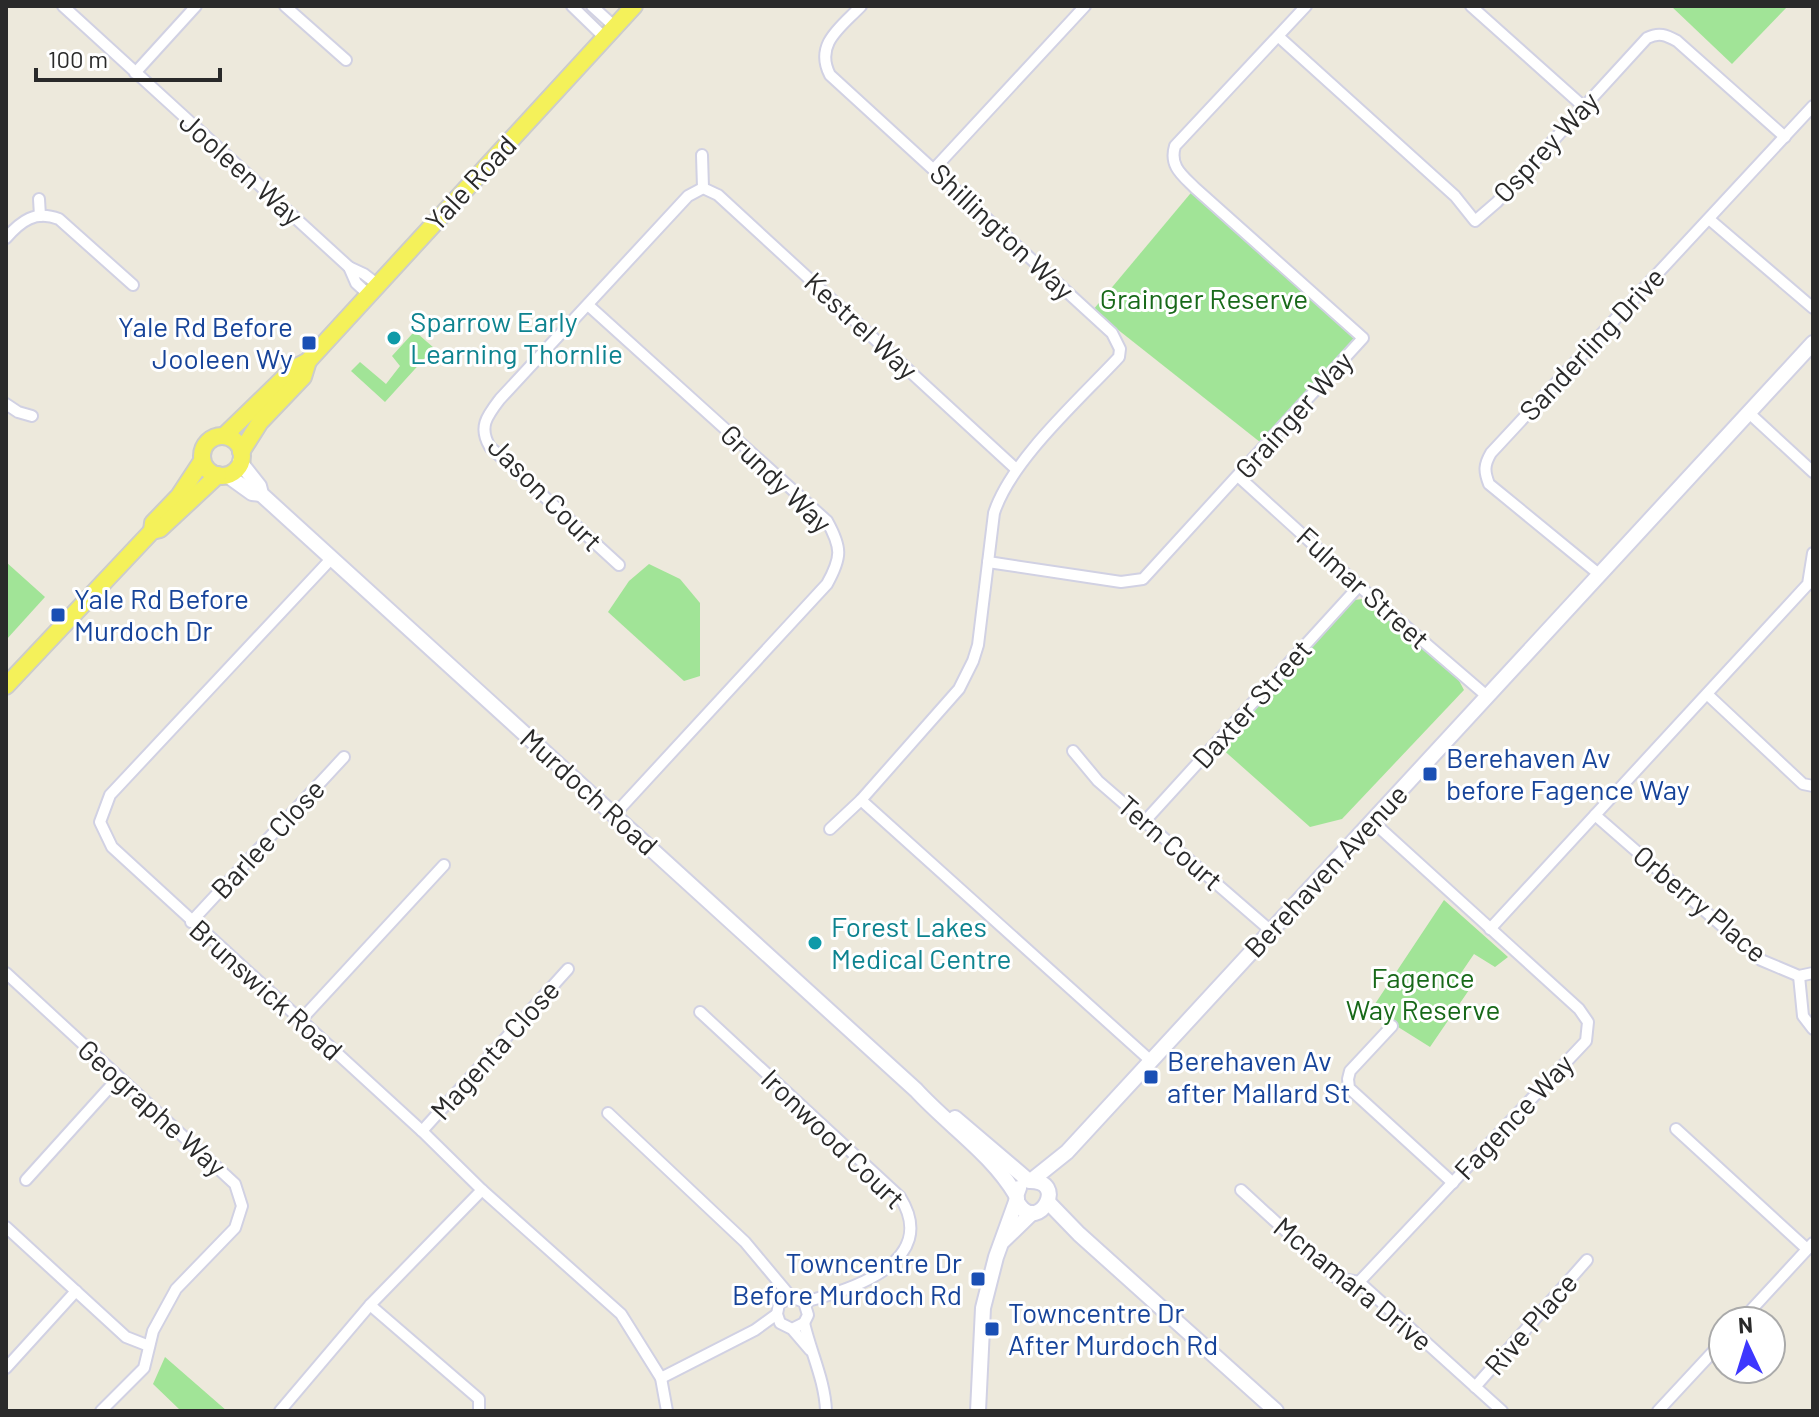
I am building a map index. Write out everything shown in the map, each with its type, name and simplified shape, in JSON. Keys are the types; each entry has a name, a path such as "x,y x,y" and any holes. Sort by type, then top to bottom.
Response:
{"main road":[{"name":"Yale Road","path":"224,436 293,369 308,361 634,6"},
{"name":"Berehaven Avenue","path":"1031,1181 1067,1152 1813,343"},
{"name":"Yale Road","path":"240,457 260,422 303,377 308,361"},
{"path":"9,678 152,531 160,529 222,475 236,470 240,457 235,441 224,436 214,437 207,443 202,451 202,461 179,496 153,523 152,531"},
{"name":"Murdoch Road","path":"240,457 261,494 989,1159 1007,1180 1022,1209 1079,1234"},
{"path":"202,461 208,470 222,475"},
{"name":"Murdoch Road","path":"222,475 252,493 261,494"},
{"name":"Murdoch Road","path":"916,1090 978,1135 1031,1181 1045,1186 1048,1197 1079,1234 1276,1411"},
{"name":"Berehaven Avenue","path":"1048,1197 1067,1152"},
{"path":"978,1411 983,1308 1016,1197 1022,1185 1031,1181"},
{"path":"1003,1242 1034,1213 1044,1209 1048,1197"}],"street":[{"name":"Jooleen Way","path":"63,6 349,267 356,283 372,289"},
{"path":"135,73 196,6"},
{"path":"285,6 346,60"},
{"path":"572,6 610,32"},
{"path":"592,6 610,32"},
{"name":"Shillington Way","path":"830,829 861,800 959,689 978,645 994,513 1000,495 1016,469 1119,357 1118,341 830,75 823,56 826,46 861,6"},
{"path":"934,169 1085,6"},
{"name":"Grainger Way","path":"988,562 1121,582 1143,579 1363,338 1195,188 1175,168 1173,161 1175,146 1306,6"},
{"path":"1471,6 1584,107"},
{"name":"Osprey Way","path":"1279,37 1455,196 1475,221 1497,202 1647,38 1660,34 1677,41 1785,137"},
{"name":"Sanderling Drive","path":"1600,575 1489,484 1485,464 1491,453 1813,106"},
{"path":"588,305 688,196 703,188 702,155"},
{"name":"Kestrel Way","path":"703,188 718,195 1016,469"},
{"path":"39,199 40,216"},
{"path":"6,238 22,221 50,216 66,223 133,285"},
{"path":"1709,219 1813,308"},
{"name":"Jason Court","path":"588,305 486,417 483,432 490,447 619,565"},
{"name":"Grundy Way","path":"588,305 827,521 839,542 839,563 827,584 614,815"},
{"path":"6,404 32,416"},
{"path":"1749,413 1813,472"},
{"name":"Fulmar Street","path":"1239,477 1488,697"},
{"path":"1490,929 1808,584 1813,553"},
{"name":"Brunswick Road","path":"331,559 110,795 100,822 112,847 191,922 621,1314 661,1378 667,1411"},
{"name":"Daxter Street","path":"1145,821 1359,586"},
{"path":"1708,695 1803,784 1813,786"},
{"name":"Tern Court","path":"1073,751 1098,781 1271,931"},
{"name":"Barlee Close","path":"191,922 344,757"},
{"path":"861,800 1151,1061"},
{"name":"Orberry Place","path":"1595,815 1761,960 1799,976 1813,973"},
{"name":"Fagence Way","path":"1359,1282 1586,1041 1588,1022 1579,1009 1372,821"},
{"path":"300,1021 444,865"},
{"name":"Magenta Close","path":"422,1131 568,969"},
{"name":"Geographe Way","path":"6,973 235,1184 242,1206 235,1228 176,1289 153,1331 144,1368 101,1411"},
{"path":"1799,976 1803,1016 1813,1029"},
{"name":"Ironwood Court","path":"700,1012 900,1197 912,1221 908,1243 899,1259 881,1273 833,1294 804,1302"},
{"path":"1392,1026 1350,1071 1349,1088 1453,1183"},
{"path":"26,1180 118,1078"},
{"path":"608,1113 745,1242 791,1297 804,1302 810,1350 826,1390 826,1411"},
{"path":"1676,1129 1810,1246 1756,1305"},
{"path":"280,1411 370,1305 482,1190"},
{"name":"Mcnamara Drive","path":"1241,1190 1337,1278 1359,1282 1502,1411"},
{"path":"6,1227 126,1337 149,1346"},
{"name":"Rive Place","path":"1475,1387 1587,1260"},
{"path":"773,1276 778,1309 788,1327 810,1350"},
{"path":"6,1368 76,1291"},
{"name":"Ironwood Court","path":"755,1330 788,1327 806,1319 833,1294"},
{"name":"Ironwood Court","path":"661,1378 755,1330 791,1297"},
{"path":"370,1305 479,1399 479,1411"},
{"path":"1658,1411 1707,1358"}],"green space":[{"path":"1671,6 1788,6 1732,64"},
{"name":"Grainger Reserve","path":"1195,188 1363,338 1265,446 1093,310"},
{"path":"410,327 434,348 385,402 351,371 360,362 386,384 400,366 392,356 413,333"},
{"path":"6,562 45,597 6,640"},
{"path":"649,564 680,579 700,603 700,676 684,681 608,612 629,581"},
{"path":"1372,598 1457,677 1464,690 1342,819 1310,827 1220,747 1354,600"},
{"name":"Fagence Way Reserve","path":"1444,900 1508,957 1495,967 1474,954 1459,976 1471,987 1430,1047 1371,1010"},
{"path":"165,1357 227,1411 178,1411 153,1384"}],"place":[{"name":"Sparrow Early Learning Thornlie","path":"394,338"},
{"name":"Yale Rd Before Jooleen Wy","path":"309,343"},
{"name":"Yale Rd Before Murdoch Dr","path":"58,615"},
{"name":"Berehaven Av before Fagence Way","path":"1430,774"},
{"name":"Forest Lakes Medical Centre","path":"815,943"},
{"name":"Berehaven Av after Mallard St","path":"1151,1077"},
{"name":"Towncentre Dr Before Murdoch Rd","path":"978,1279"},
{"name":"Towncentre Dr After Murdoch Rd","path":"992,1329"}]}
